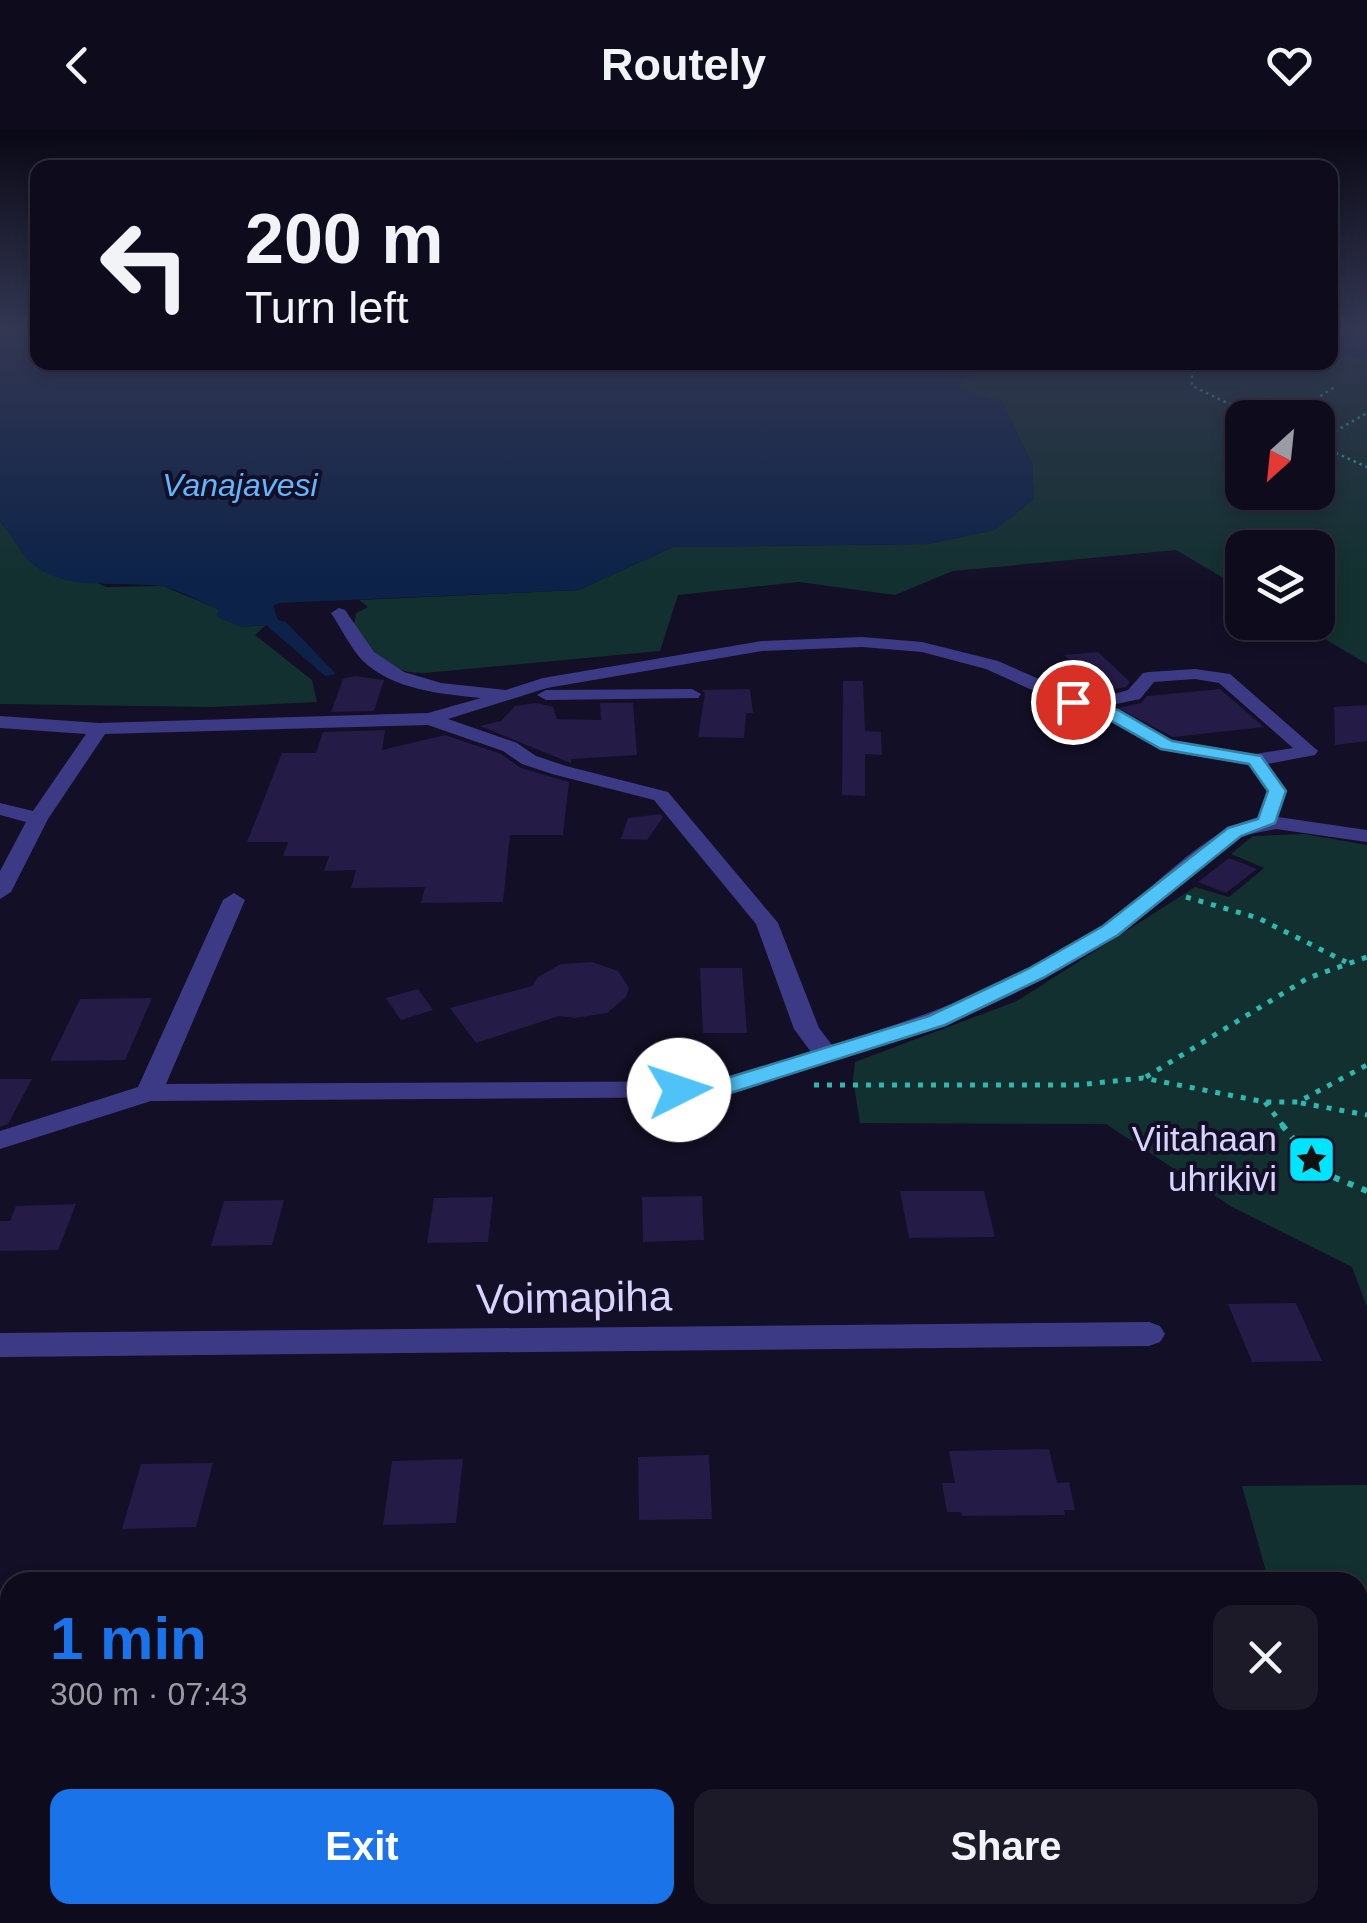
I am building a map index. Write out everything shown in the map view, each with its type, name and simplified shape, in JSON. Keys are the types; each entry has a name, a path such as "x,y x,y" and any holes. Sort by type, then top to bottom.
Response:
{"street":[{"path":"339,613 368,656 398,676 440,688 508,696 692,694"},
{"path":"0,722 99,728 429,719 543,684 762,646 862,642 922,647 992,666 1091,708 1112,714 1167,746 1255,760 1308,751 1224,678 1195,674 1149,677 1134,695 1108,699 1091,708"},
{"path":"429,719 510,747 530,760 559,770 661,796 767,923 807,1029 825,1054"},
{"path":"0,892 38,820 99,728"},
{"path":"1255,760 1277,791 1266,823"},
{"path":"0,808 38,820"},
{"path":"0,1140 149,1093 718,1089 937,1020 1036,974 1111,931 1234,832 1266,823 1367,836"},
{"path":"149,1093 234,900"},
{"name":"Voimapiha","path":"0,1345 1149,1334"}],"path":[{"path":"1335,433 1366,415"},
{"path":"1335,451 1367,467"},
{"path":"1164,890 1258,918 1346,962"},
{"path":"1143,1078 1200,1050 1268,1001 1318,972 1367,957"},
{"path":"1298,1102 1367,1065"},
{"path":"809,1085 1077,1085 1143,1078 1265,1102 1298,1102 1367,1115"},
{"path":"1265,1102 1321,1172 1367,1191"}],"green space":[{"path":"1008,415 1225,415 1225,510 1335,510 1335,415 1367,415 1367,664 1327,640 1335,640 1335,530 1225,530 1225,579 1176,550 953,571 895,595 799,582 678,595 660,651 411,672 383,660 354,626 356,613 368,607 359,600 579,590 673,547 928,544 994,530 1034,499 1032,464"},
{"path":"0,522 20,544 106,587 163,586 218,609 241,627 266,625 255,635 312,680 317,702 213,707 0,704"},
{"path":"1304,834 1367,845 1367,1307 1352,1267 1232,1207 1106,1124 860,1123 853,1079 855,1062 1017,1001 1195,887 1229,897 1264,868 1231,854 1253,836"},
{"path":"1367,1485 1367,1572 1266,1572 1242,1486"}],"water":[{"name":"Vanajavesi","path":"0,415 1008,415 1032,464 1034,499 994,530 928,544 673,547 579,590 273,606 278,620 286,622 336,674 325,676 266,625 241,627 217,617 218,609 182,593 146,585 83,583 53,576 28,559 0,522"}],"building":[{"path":"1098,652 1130,682 1126,687 1102,692 1064,655"},
{"path":"355,676 384,680 374,711 331,712 343,679"},
{"path":"843,681 863,681 865,731 881,732 882,755 865,754 865,796 842,795"},
{"path":"750,689 753,713 746,713 744,738 698,737 705,693 701,690"},
{"path":"1220,689 1264,727 1173,737 1118,708 1141,703 1147,696"},
{"path":"537,703 553,707 557,719 601,720 600,703 633,703 637,755 571,759 571,763 480,726 501,721 515,706"},
{"path":"1367,705 1367,741 1335,745 1334,707"},
{"path":"385,730 382,750 445,735 501,754 521,768 569,782 563,835 510,835 503,902 421,903 425,887 351,888 356,870 324,871 329,856 283,856 288,842 247,842 282,753 316,753 323,732"},
{"path":"660,814 663,817 647,840 621,839 628,818"},
{"path":"1229,858 1257,869 1226,893 1198,882"},
{"path":"592,962 618,971 629,988 626,997 607,1013 559,1016 476,1043 450,1008 532,986 538,977 561,964"},
{"path":"700,968 742,968 747,1033 703,1033"},
{"path":"418,989 433,1010 401,1020 386,998"},
{"path":"152,998 125,1060 50,1061 80,999"},
{"path":"0,1079 32,1079 8,1124 0,1127"},
{"path":"900,1191 984,1191 995,1237 909,1238"},
{"path":"702,1196 704,1240 643,1242 642,1197"},
{"path":"493,1197 488,1242 427,1243 434,1198"},
{"path":"284,1200 272,1245 211,1246 224,1201"},
{"path":"76,1204 58,1250 0,1251 0,1221 10,1221 16,1206"},
{"path":"1296,1303 1322,1361 1252,1362 1228,1304"},
{"path":"1049,1449 1057,1483 1069,1482 1075,1510 1064,1510 1065,1515 962,1516 961,1512 947,1512 942,1483 955,1483 949,1451"},
{"path":"709,1455 712,1519 639,1520 638,1457"},
{"path":"463,1459 456,1523 383,1525 392,1461"},
{"path":"213,1463 196,1527 122,1529 141,1464"}],"place":[{"name":"Viitahaan uhrikivi","path":"1312,1159"}],"route":[{"path":"679,1090 718,1089 937,1020 1036,974 1111,931 1234,832 1266,823 1277,791 1255,760 1167,746 1112,714 1073,702"}]}
